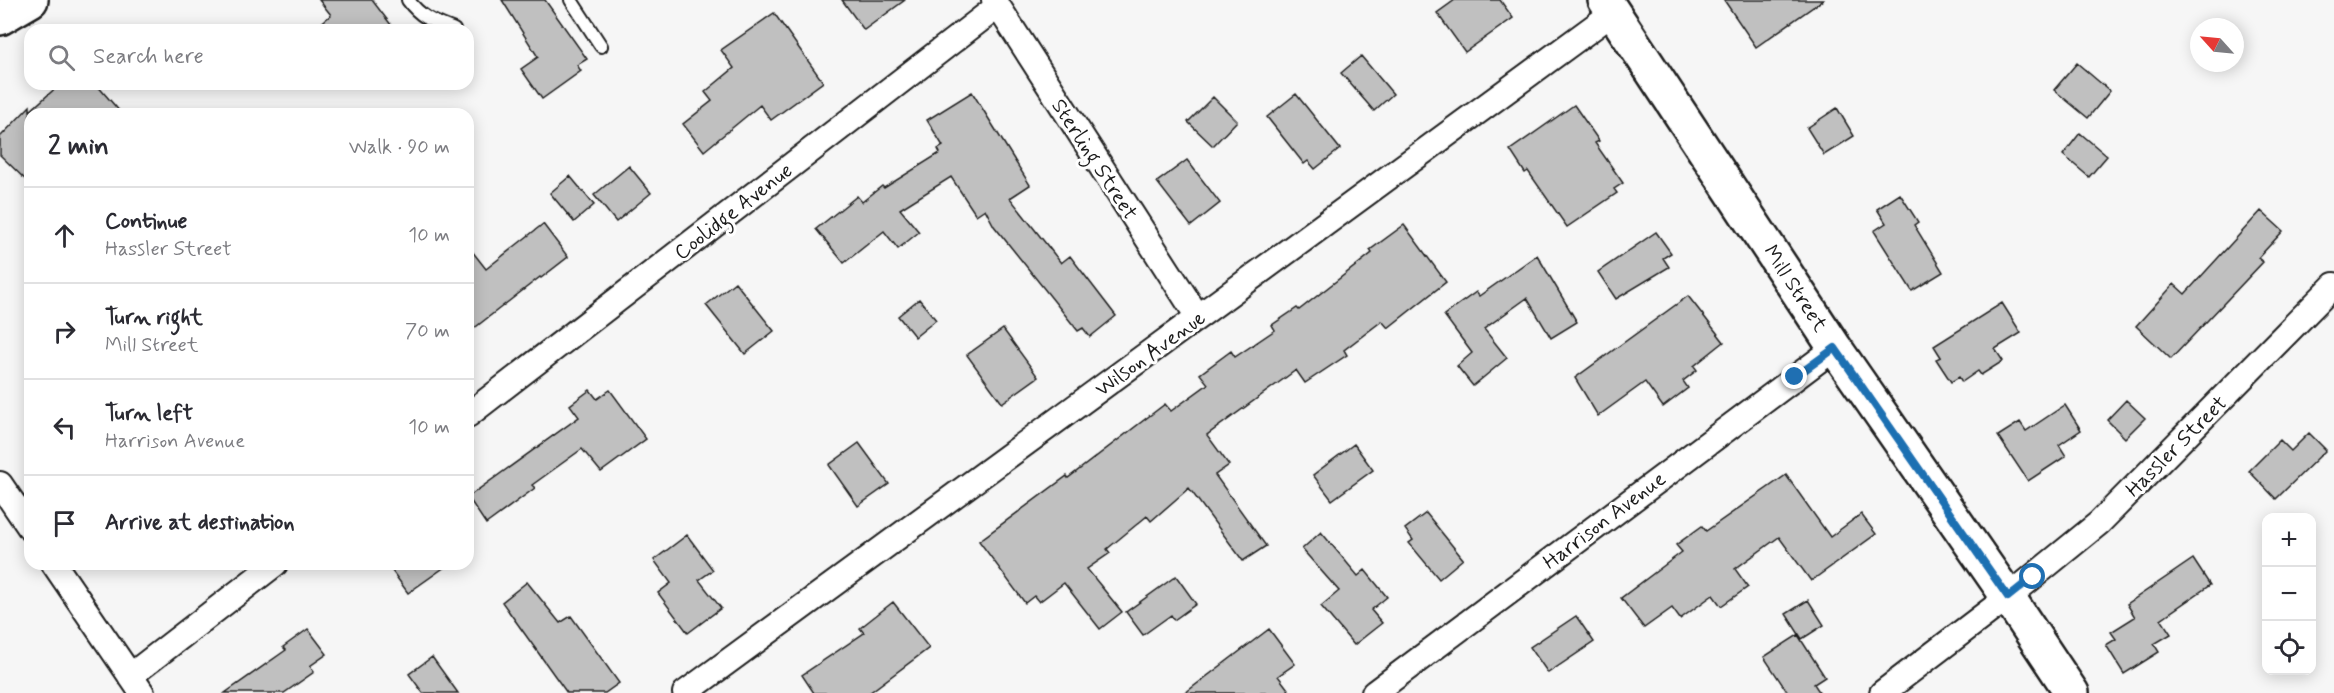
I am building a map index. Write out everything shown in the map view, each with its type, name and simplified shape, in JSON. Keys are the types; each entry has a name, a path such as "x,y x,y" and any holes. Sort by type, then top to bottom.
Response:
{"street":[{"path":"0,18 31,0"},
{"name":"Sterling Street","path":"996,3 1198,317"},
{"name":"Coolidge Avenue","path":"474,410 996,3"},
{"name":"Wilson Avenue","path":"686,693 1198,317 1610,6"},
{"name":"Mill Street","path":"1610,6 1835,348 2072,693"},
{"name":"Hassler Street","path":"1882,693 2099,524 2334,285"},
{"name":"Harrison Avenue","path":"1374,693 1835,348"},
{"path":"0,484 24,519"},
{"path":"58,570 136,685 268,570"}],"lane":[{"path":"408,0 417,13 441,24"},
{"path":"571,0 601,46"}],"building":[{"path":"319,0 372,0 390,24 320,24 331,15"},
{"path":"502,0 545,0 587,59 577,65 581,71 542,99 521,69 538,57"},
{"path":"842,0 905,0 864,30"},
{"path":"1455,0 1500,0 1513,18 1465,52 1437,13"},
{"path":"1724,0 1823,0 1756,47"},
{"path":"774,13 823,82 771,120 760,105 704,151 683,124 712,101 705,92 734,68 721,50"},
{"path":"1361,56 1393,94 1374,111 1341,73"},
{"path":"2077,63 2110,91 2088,118 2054,90"},
{"path":"53,90 101,90 117,108 33,108"},
{"path":"972,92 1030,185 1010,198 1061,263 1070,256 1116,316 1090,337 1083,328 1078,331 994,226 985,209 976,215 951,177 900,209 919,232 898,249 884,231 844,263 816,229 857,196 862,202 882,186 884,188 940,153 938,149 943,146 927,120"},
{"path":"1296,94 1340,149 1315,169 1308,161 1304,164 1267,117"},
{"path":"1213,97 1237,121 1213,146 1188,122"},
{"path":"1574,105 1599,141 1595,143 1623,183 1614,189 1617,193 1567,227 1528,171 1525,173 1510,150"},
{"path":"1837,108 1854,136 1824,155 1807,128"},
{"path":"24,112 24,178 0,155 0,137"},
{"path":"2080,133 2107,156 2089,177 2063,155"},
{"path":"1187,160 1220,203 1191,226 1157,182"},
{"path":"629,166 651,193 616,222 594,195"},
{"path":"570,176 594,205 574,222 550,193"},
{"path":"1900,194 1918,222 1914,225 1943,272 1912,291 1874,231 1886,223 1877,209"},
{"path":"2261,211 2283,231 2258,258 2263,262 2171,359 2136,326 2174,284 2185,294"},
{"path":"543,224 568,257 474,328 474,254 486,269"},
{"path":"1404,225 1446,282 1388,328 1382,321 1344,350 1347,355 1305,383 1296,370 1207,435 1229,465 1215,475 1266,546 1243,561 1189,488 1151,521 1147,516 1107,549 1110,553 1087,569 1122,612 1100,629 1064,583 1039,602 1034,596 1025,603 979,541 1067,476 1068,478 1165,404 1171,411 1208,384 1200,374 1231,351 1235,357 1275,330 1272,325 1297,308 1299,310 1372,253 1370,250"},
{"path":"1656,232 1671,253 1663,258 1669,267 1616,299 1598,272"},
{"path":"1537,255 1577,322 1551,338 1527,298 1484,329 1507,358 1473,386 1457,366 1472,353 1444,315 1476,292 1479,296"},
{"path":"735,282 774,331 745,354 706,305"},
{"path":"1688,296 1724,342 1694,366 1697,370 1683,381 1688,388 1663,407 1645,382 1598,416 1575,378"},
{"path":"919,299 936,320 915,337 898,316"},
{"path":"2002,303 2021,333 1995,349 2003,361 1981,375 1978,371 1962,382 1959,377 1951,382 1936,359 1941,357 1934,346"},
{"path":"1003,329 1038,377 1002,403 967,355"},
{"path":"590,390 597,399 610,390 646,439 601,472 582,449 532,485 535,488 486,524 474,506 474,493 579,417 570,405"},
{"path":"2126,400 2145,418 2125,438 2107,420"},
{"path":"2065,405 2081,430 2059,445 2066,456 2028,481 1998,436 2020,422 2026,431"},
{"path":"2309,433 2326,450 2276,499 2249,471 2280,440 2291,451"},
{"path":"859,443 889,484 858,506 829,465"},
{"path":"1354,444 1373,470 1332,500 1313,475"},
{"path":"1786,475 1830,537 1861,514 1876,534 1811,581 1779,537 1735,569 1748,587 1721,606 1713,595 1680,619 1672,608 1644,628 1621,598 1682,552 1676,545 1702,526 1706,531"},
{"path":"1426,513 1463,559 1439,579 1409,543 1413,540 1405,529"},
{"path":"1321,532 1358,576 1365,570 1387,597 1371,610 1382,623 1354,645 1321,606 1339,591 1302,549"},
{"path":"687,535 713,570 699,580 721,608 688,633 658,593 671,583 654,560"},
{"path":"2193,559 2210,585 2161,619 2171,634 2154,644 2159,652 2124,674 2106,645 2116,639 2111,632 2135,617 2127,604"},
{"path":"391,570 441,570 408,593"},
{"path":"1176,576 1196,604 1174,620 1171,615 1143,635 1126,612"},
{"path":"527,582 560,623 571,616 619,683 605,693 567,693 502,602"},
{"path":"1808,600 1824,625 1802,639 1786,614"},
{"path":"893,602 929,648 869,693 814,693 802,675 864,633 860,628"},
{"path":"1576,616 1594,642 1548,673 1530,647"},
{"path":"308,629 327,654 310,666 314,672 284,693 225,693 286,650 283,647"},
{"path":"1269,629 1295,664 1278,676 1291,693 1185,693"},
{"path":"1798,635 1825,677 1814,684 1820,693 1788,693 1764,657"},
{"path":"432,657 458,693 423,693 409,674"}],"route":[{"path":"1795,377 1835,348 2008,597 2033,577"}]}
